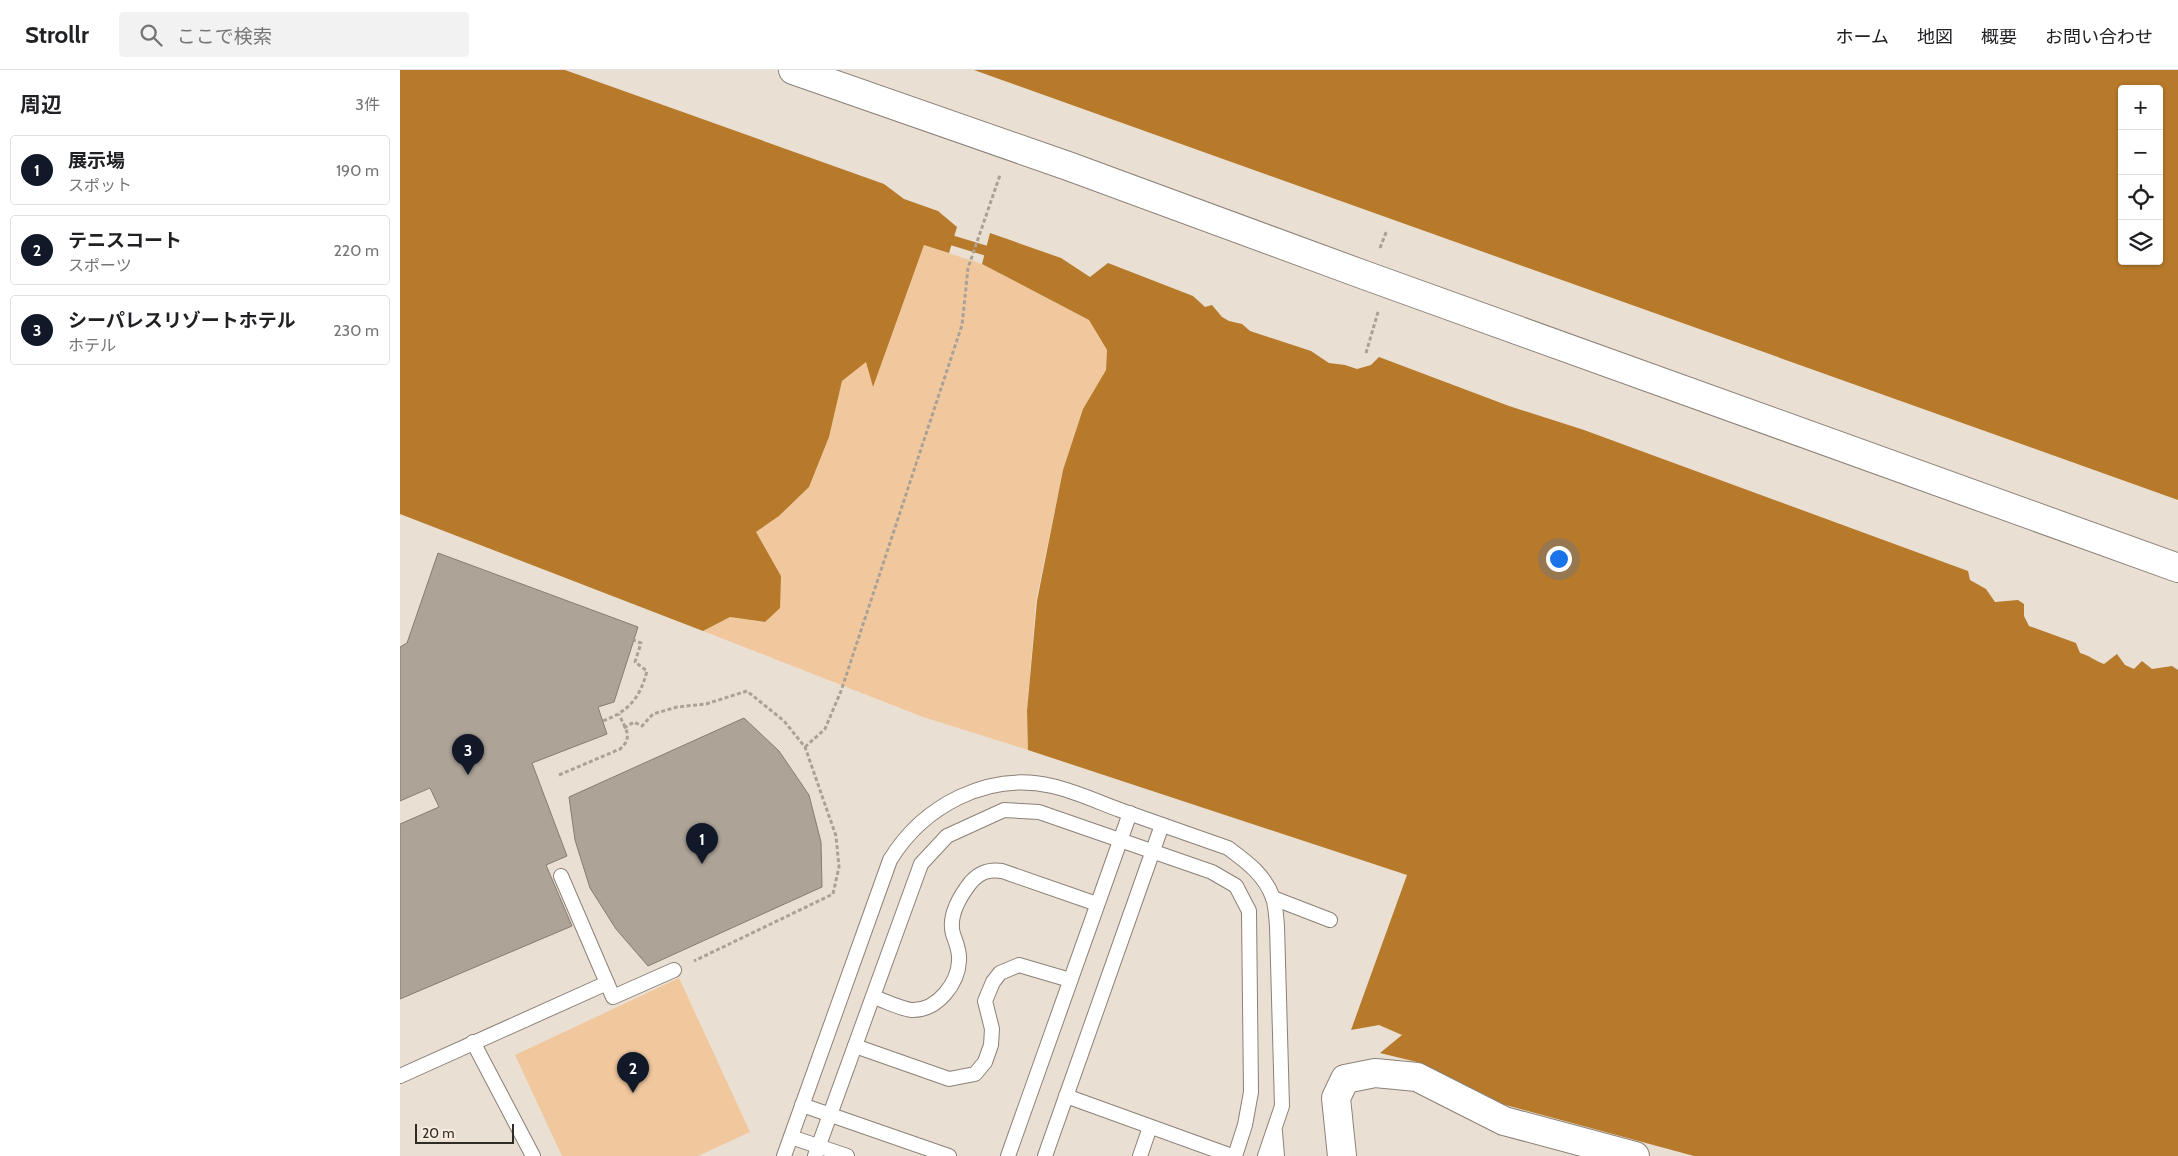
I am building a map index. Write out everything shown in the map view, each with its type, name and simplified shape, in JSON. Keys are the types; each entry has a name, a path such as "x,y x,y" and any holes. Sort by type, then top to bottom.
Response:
{"street":[{"path":"793,70 1068,166 1367,276 2178,568"},
{"path":"1342,1156 1336,1098 1345,1079 1375,1073 1417,1077 1504,1121 1635,1156"}],"lane":[{"path":"784,1156 890,860 920,822 942,806 962,795 996,785 1020,782 1052,786 1228,848 1252,865 1273,898 1277,926 1282,1106 1265,1156"},
{"path":"817,1151 921,864 947,836 1004,810 1039,812 1212,872 1236,886 1249,911 1252,1092 1245,1125 1234,1156 1066,1096"},
{"path":"1008,1156 1130,813"},
{"path":"1045,1156 1162,825"},
{"path":"873,997 914,1010 930,1005 944,996 954,981 959,961 958,946 952,932 956,904 978,874 991,870 1002,871 1097,904"},
{"path":"561,876 614,997 674,970"},
{"path":"1273,898 1330,920"},
{"path":"855,1046 949,1079 975,1074 986,1062 991,1045 992,1029 985,1001 993,982 1000,974 1019,965 1070,980"},
{"path":"400,1076 607,984"},
{"path":"473,1042 533,1156"},
{"path":"802,1105 949,1156"},
{"path":"1275,1126 1278,1156"},
{"path":"1140,1156 1150,1127"},
{"path":"791,1137 817,1151 847,1156"}],"path":[{"path":"806,747 825,729 842,691 962,325 968,268 1003,166"},
{"path":"602,720 619,714 642,690 647,671 635,662 642,643 634,640"},
{"path":"624,728 634,722 642,726 653,714 677,707 706,704 747,691 784,721 806,747 836,836 839,867 833,894 674,970"},
{"path":"559,774 620,750 627,744 628,737 619,714"}],"shaded area":[{"path":"400,70 565,70 884,184 904,199 938,211 957,227 949,253 924,245 873,387 866,362 842,381 829,437 809,487 779,516 756,532 781,576 780,608 765,622 730,617 703,631 400,514"},
{"path":"974,70 2178,70 2178,500"},
{"path":"990,233 1061,258 1090,277 1108,263 1193,296 1205,307 1212,305 1222,317 1229,321 1242,324 1250,331 1311,351 1329,363 1357,369 1371,365 1379,357 1509,406 1584,430 1968,571 1970,580 1986,589 1995,602 2018,600 2024,604 2024,616 2029,626 2076,643 2080,653 2104,664 2117,654 2125,665 2134,669 2142,661 2152,669 2172,666 2178,670 2178,1156 1694,1156 1498,1103 1417,1062 1380,1053 1402,1035 1379,1025 1351,1030 1407,875 1028,750 1027,711 1037,601 1063,470 1083,409 1106,370 1107,350 1089,320 982,264"},
{"path":"924,245 982,264 1089,320 1107,350 1106,370 1083,409 1063,470 1036,601 1027,711 1028,750 923,717 703,631 730,617 765,622 781,576 756,532 779,516 809,487 829,437 842,381 866,361 873,386"},
{"path":"679,978 750,1132 698,1156 562,1156 515,1055"}],"building":[{"path":"438,553 638,627 614,702 598,707 607,734 532,763 567,856 546,865 572,926 400,999 400,824 439,807 430,788 400,801 400,647 407,643"},
{"path":"744,718 779,751 809,795 821,842 822,887 648,966 616,929 590,888 575,840 569,797"}],"waterway":[{"path":"941,237 997,254"}],"place":[{"name":"シーパレスリゾートホテル","path":"468,775"},
{"name":"展示場","path":"702,864"},
{"name":"テニスコート","path":"633,1093"}]}
